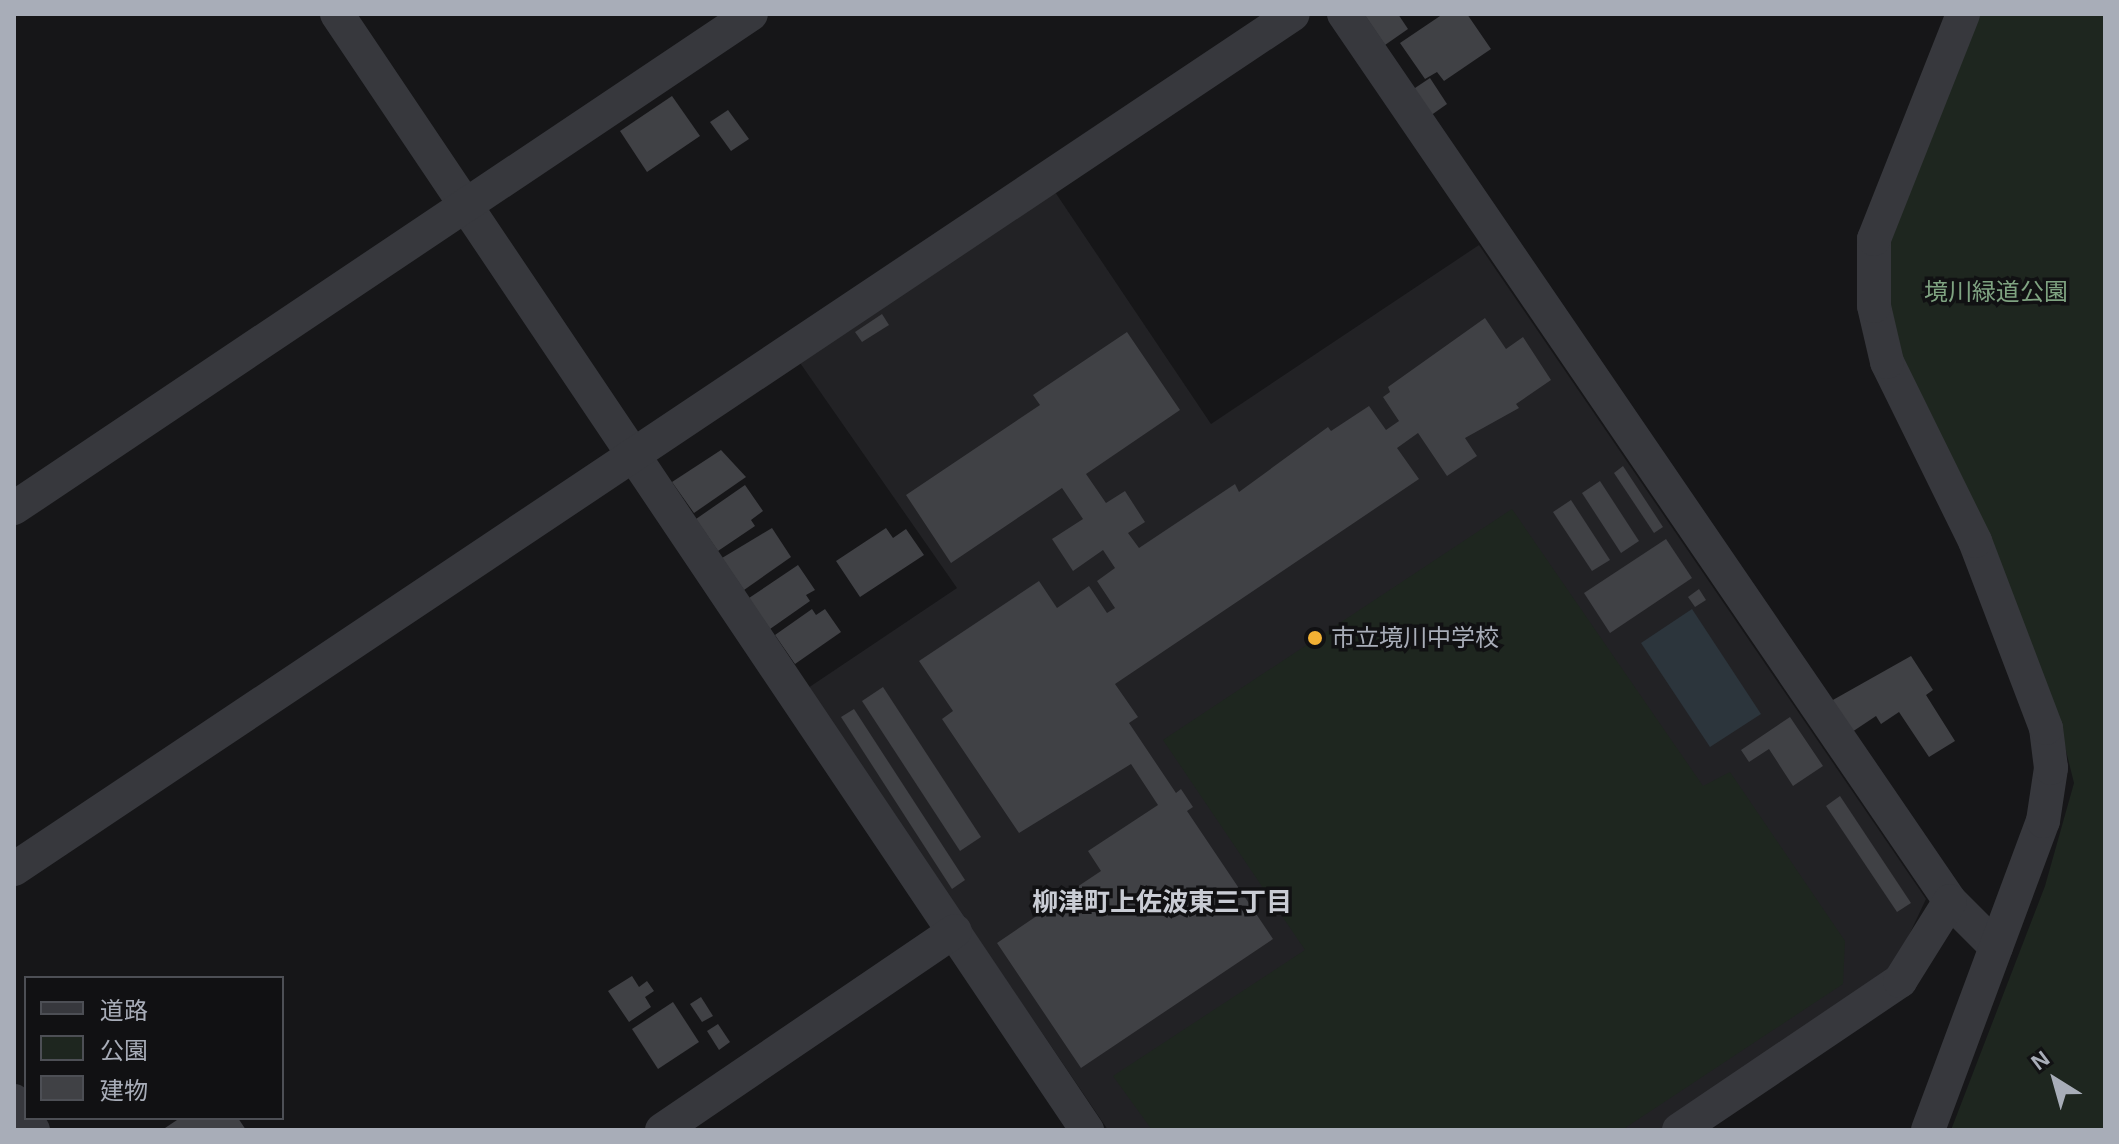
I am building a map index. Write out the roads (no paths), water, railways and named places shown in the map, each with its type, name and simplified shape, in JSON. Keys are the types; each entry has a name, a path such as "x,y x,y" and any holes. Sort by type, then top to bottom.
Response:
{"street":[{"path":"337,14 1087,1130"},
{"path":"14,508 751,14"},
{"path":"14,869 1293,14"},
{"path":"1344,14 1950,901 1996,947"},
{"path":"1928,1130 2043,821 2051,768 2046,728 1975,541 1887,362 1874,306 1874,239 1963,14"},
{"path":"1679,1130 1900,981 1950,901"},
{"path":"662,1130 955,931"}],"place":[{"name":"市立境川中学校","path":"1315,638"}],"district":[{"name":"柳津町上佐波東三丁目","path":"1162,903"}],"park label":[{"name":"境川緑道公園","path":"1996,292"}]}
